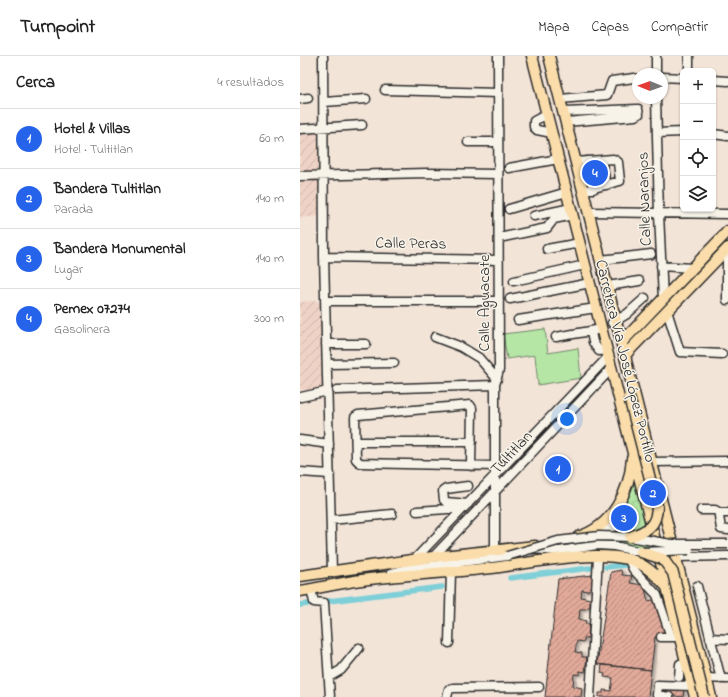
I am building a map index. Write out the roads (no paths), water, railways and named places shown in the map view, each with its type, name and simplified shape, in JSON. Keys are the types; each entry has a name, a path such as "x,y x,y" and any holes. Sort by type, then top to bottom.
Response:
{"main road":[{"name":"Carretera Vía José López Portillo","path":"533,56 668,589 676,637 686,662 696,697"},
{"name":"Carretera Vía José López Portillo","path":"549,56 576,162 588,190 589,212 608,286 614,322 622,342 711,697"},
{"path":"622,342 728,231"},
{"path":"630,537 650,528 656,519 657,506 629,393 625,355 726,253"},
{"path":"632,448 630,472 625,493 610,516 591,533 553,544 433,557 300,577 305,590 376,578 451,572 579,557 598,557 629,560 650,571 668,589"},
{"path":"641,552 663,559 673,572 705,697"}],"street":[{"path":"323,56 324,257 332,571"},
{"name":"Calle Aguacate","path":"495,550 496,382 499,370 498,56"},
{"path":"533,56 696,697"},
{"path":"544,56 614,322 629,393 705,697"},
{"path":"656,56 656,68"},
{"path":"689,56 689,68"},
{"path":"668,77 680,78"},
{"path":"560,99 607,95 612,80 632,78"},
{"path":"716,80 728,81"},
{"path":"385,90 498,93"},
{"path":"324,102 366,99"},
{"name":"Calle Naranjos","path":"656,104 663,299"},
{"path":"608,109 610,118"},
{"path":"638,109 639,114 635,116 585,120 565,117 582,110 638,109"},
{"path":"582,110 585,120"},
{"path":"547,114 534,121 534,127 537,130 552,133"},
{"path":"300,129 324,126 362,125"},
{"path":"657,133 680,132"},
{"path":"716,134 728,136"},
{"path":"468,142 498,142"},
{"path":"509,168 558,159"},
{"path":"576,162 587,161 613,159 618,162 620,181 588,190 587,161"},
{"path":"601,160 606,185"},
{"path":"300,176 324,174 498,174"},
{"path":"509,209 567,192"},
{"path":"499,238 548,228 554,219 572,211"},
{"path":"534,216 572,211"},
{"path":"589,212 659,214 684,212"},
{"path":"707,212 728,214"},
{"path":"547,249 580,243"},
{"path":"726,253 727,296"},
{"path":"601,260 651,254"},
{"name":"Calle Peras","path":"324,257 498,260"},
{"path":"514,281 585,265"},
{"path":"661,266 692,268"},
{"path":"608,286 638,281"},
{"path":"510,299 590,283"},
{"path":"614,322 645,298"},
{"path":"325,300 499,301"},
{"path":"518,320 596,308"},
{"path":"667,312 680,352 722,354"},
{"path":"556,337 602,329"},
{"path":"591,332 595,347 608,353"},
{"path":"435,337 461,347 479,358 496,382"},
{"path":"326,344 366,344"},
{"name":"Tultitlan","path":"414,560 465,506 496,470 608,353"},
{"path":"327,364 394,363"},
{"name":"Tultitlan","path":"433,557 612,368"},
{"path":"337,390 496,382"},
{"path":"301,396 328,391"},
{"path":"471,466 472,408 467,405 358,415 354,420 356,459 360,463 471,466 496,470"},
{"path":"300,440 329,444"},
{"path":"356,442 472,442"},
{"path":"652,462 728,461"},
{"path":"300,472 330,474"},
{"path":"465,506 446,502 444,500 443,491 446,489 468,486"},
{"path":"417,511 465,506"},
{"path":"701,510 715,510 724,513"},
{"path":"724,513 719,516 721,529 728,530"},
{"path":"331,520 392,514"},
{"path":"591,533 606,528"},
{"path":"376,578 408,569 507,556 569,539 599,536 630,537 671,544 728,544"},
{"path":"518,548 559,551 597,545 614,546 641,552 728,549"},
{"path":"676,557 728,556"},
{"path":"590,697 598,557"},
{"path":"629,560 633,569 657,595 676,637 661,637"},
{"path":"449,643 451,572"},
{"path":"697,586 710,638 724,679 706,678"},
{"path":"305,590 314,602 324,603 330,697"},
{"path":"710,638 728,639"},
{"path":"329,677 341,670 359,648"},
{"path":"679,677 680,664 686,662"},
{"path":"669,697 657,695 658,685 692,686"},
{"path":"447,697 450,689 453,688 539,687"}],"waterway":[{"path":"606,567 626,565"},
{"path":"510,578 590,568"},
{"path":"329,601 442,587"},
{"path":"300,605 308,604"}],"place":[{"name":"Pemex 07274","path":"595,173"},
{"name":"Hotel & Villas","path":"558,469"},
{"name":"Bandera Tultitlan","path":"653,493"},
{"name":"Bandera Monumental","path":"624,518"}]}
